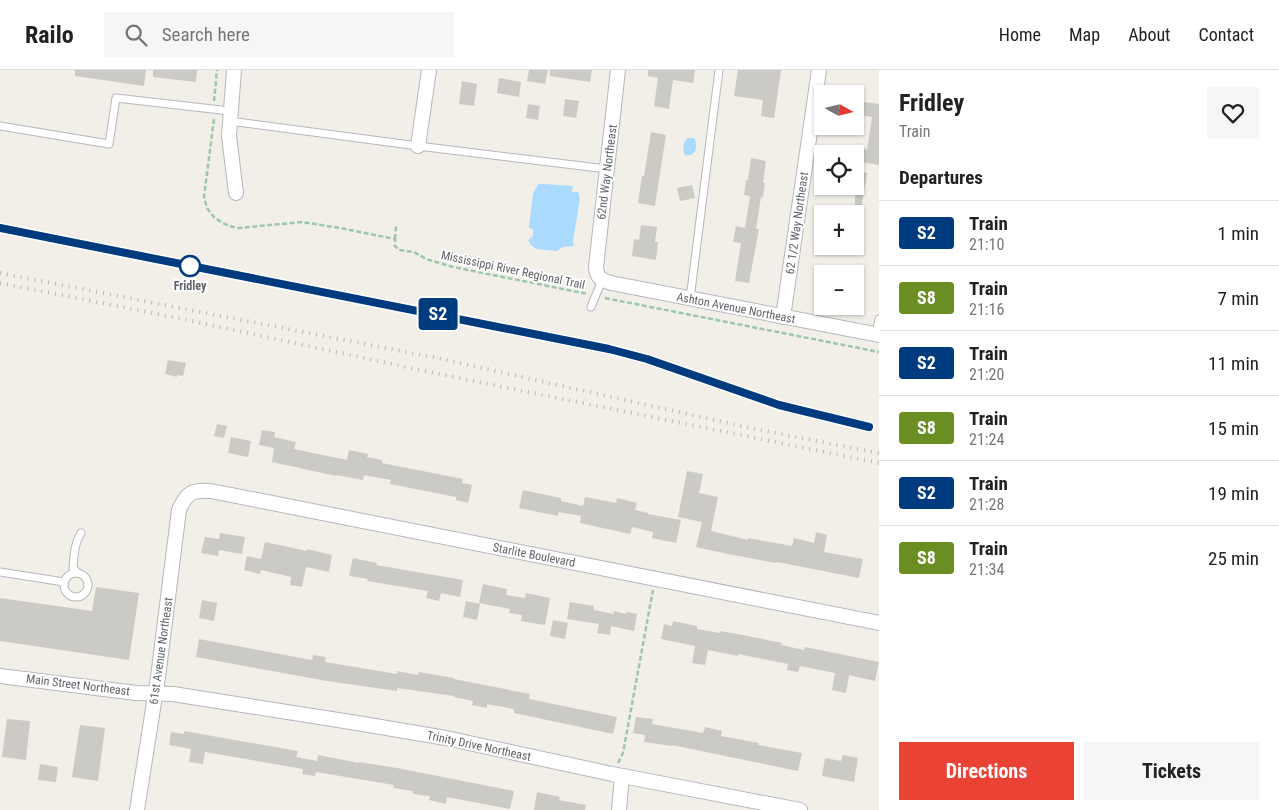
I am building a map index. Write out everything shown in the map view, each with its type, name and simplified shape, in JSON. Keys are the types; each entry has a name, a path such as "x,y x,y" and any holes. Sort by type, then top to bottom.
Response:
{"street":[{"path":"234,70 229,136 236,193"},
{"path":"418,146 429,70"},
{"name":"62nd Way Northeast","path":"599,277 596,267 618,70"},
{"name":"62 1/2 Way Northeast","path":"783,317 819,70"},
{"name":"Ashton Avenue Northeast","path":"599,277 611,283 877,335"},
{"name":"Starlite Boulevard","path":"188,495 198,491 211,492 879,623"},
{"name":"61st Avenue Northeast","path":"137,810 155,694 179,510 188,495"},
{"name":"Main Street Northeast","path":"0,676 155,694"},
{"name":"Trinity Drive Northeast","path":"155,694 173,694 446,738 617,775 800,810"},
{"path":"617,775 619,810"}],"lane":[{"path":"690,299 719,70"},
{"path":"0,126 109,144 116,98 213,110 230,116 418,146 607,169"},
{"path":"591,307 599,277"},
{"path":"877,335 879,319"},
{"path":"78,573 68,575 64,582 64,591 74,598 83,596 88,590 88,582 73,568 78,538 81,533"},
{"path":"0,572 64,582"}],"path":[{"name":"Mississippi River Regional Trail","path":"217,70 213,110 214,122 204,197 208,211 229,226 239,228 302,222 340,228 395,239 399,250 414,252 439,264 486,275 879,352"},
{"path":"395,239 396,226"},
{"path":"617,775 623,753 655,579"}],"water":[{"path":"687,138 694,138 696,144 695,151 691,155 685,155 683,149"},
{"path":"538,184 573,186 572,192 578,192 580,198 573,241 574,246 563,247 557,251 536,249 528,240 533,236 533,229 529,228 533,194"}],"building":[{"path":"75,70 146,70 144,86 75,76"},
{"path":"153,70 197,70 196,82 153,77"},
{"path":"529,70 548,70 545,84 527,81"},
{"path":"550,70 592,70 590,82 550,76"},
{"path":"648,70 695,70 693,83 673,80 669,109 654,106 658,78 648,76"},
{"path":"738,70 781,70 774,118 761,116 763,100 734,96"},
{"path":"499,78 521,82 519,97 497,93"},
{"path":"462,81 477,84 474,106 459,104"},
{"path":"565,99 579,101 576,118 563,116"},
{"path":"864,102 879,104 879,165 864,162 864,149 867,150 872,117 864,116"},
{"path":"528,104 540,106 538,120 526,118"},
{"path":"651,132 666,135 655,206 638,203"},
{"path":"751,158 766,161 763,198 761,197 756,229 759,229 749,283 735,281 741,243 733,242 736,226 745,228 750,196 744,195"},
{"path":"864,172 867,173 864,192"},
{"path":"692,185 695,198 680,201 677,188"},
{"path":"855,195 863,195 862,205 855,205"},
{"path":"641,225 657,227 655,242 658,242 656,260 632,256 634,239 639,240"},
{"path":"168,360 186,363 183,376 177,375 177,377 165,374"},
{"path":"217,424 227,426 224,438 214,436"},
{"path":"262,430 275,432 274,437 296,442 294,449 347,460 349,450 368,454 367,457 382,460 382,463 463,479 462,483 472,485 468,503 456,500 456,497 390,484 391,480 364,475 363,480 336,476 272,462 274,448 259,445"},
{"path":"231,437 251,441 248,457 228,453"},
{"path":"687,471 703,474 699,493 718,497 711,531 748,540 748,538 792,546 794,538 814,543 816,532 827,535 824,552 863,559 859,578 696,547 702,522 678,517"},
{"path":"523,490 561,498 561,501 583,506 585,497 616,503 617,498 637,503 635,510 681,520 676,543 652,538 653,532 632,527 630,534 580,523 581,516 559,512 558,516 519,508"},
{"path":"220,533 245,537 242,554 219,550 218,556 201,553 205,537 219,539"},
{"path":"265,542 332,555 329,572 306,567 302,587 290,585 291,577 261,570 260,574 244,570 247,556 261,559"},
{"path":"353,558 377,563 376,565 463,580 460,597 441,593 439,601 426,598 428,591 367,581 368,579 349,576"},
{"path":"483,584 507,589 506,595 525,598 526,593 550,598 545,625 521,621 522,615 509,613 510,609 479,603"},
{"path":"96,587 139,593 129,660 0,641 0,598 92,611"},
{"path":"202,600 217,603 214,621 199,618"},
{"path":"466,601 480,604 477,620 463,617"},
{"path":"570,602 594,606 594,610 614,614 614,611 637,614 634,631 611,626 610,635 597,633 599,624 567,619"},
{"path":"553,620 568,623 565,639 550,636"},
{"path":"673,621 697,626 697,629 748,636 804,650 805,647 879,662 875,681 849,675 846,693 832,690 835,673 800,666 798,672 787,670 788,664 708,650 705,665 692,663 695,646 661,639 664,624 672,626"},
{"path":"199,639 312,660 313,655 326,657 325,662 397,674 397,671 418,675 419,672 454,678 530,694 529,699 617,717 613,734 514,713 514,709 487,704 487,708 472,705 473,701 454,696 397,688 397,691 327,681 196,657"},
{"path":"636,717 653,719 652,724 703,733 705,727 722,731 721,736 802,753 798,771 672,745 644,742 645,735 633,733"},
{"path":"7,719 30,721 26,760 2,757"},
{"path":"80,725 105,728 98,781 72,777"},
{"path":"184,731 298,751 296,757 317,761 318,755 514,791 510,809 447,797 446,804 429,800 430,796 413,794 413,791 393,788 394,785 316,772 315,776 302,774 303,769 205,752 203,764 189,762 191,749 169,745 171,732 184,734"},
{"path":"843,755 858,758 854,782 822,776 825,758 841,761"},
{"path":"40,764 58,767 56,782 38,780"},
{"path":"537,792 560,797 559,800 586,805 585,810 534,810"}],"railway":[{"path":"0,228 609,349 647,359 779,405 869,427"},
{"path":"0,273 437,358 755,429 879,453"},
{"path":"0,283 879,463"}],"train":[{"name":"S2","path":"0,228 609,349 647,359 779,405 869,427"}],"place":[{"name":"Fridley","path":"190,266"}]}
